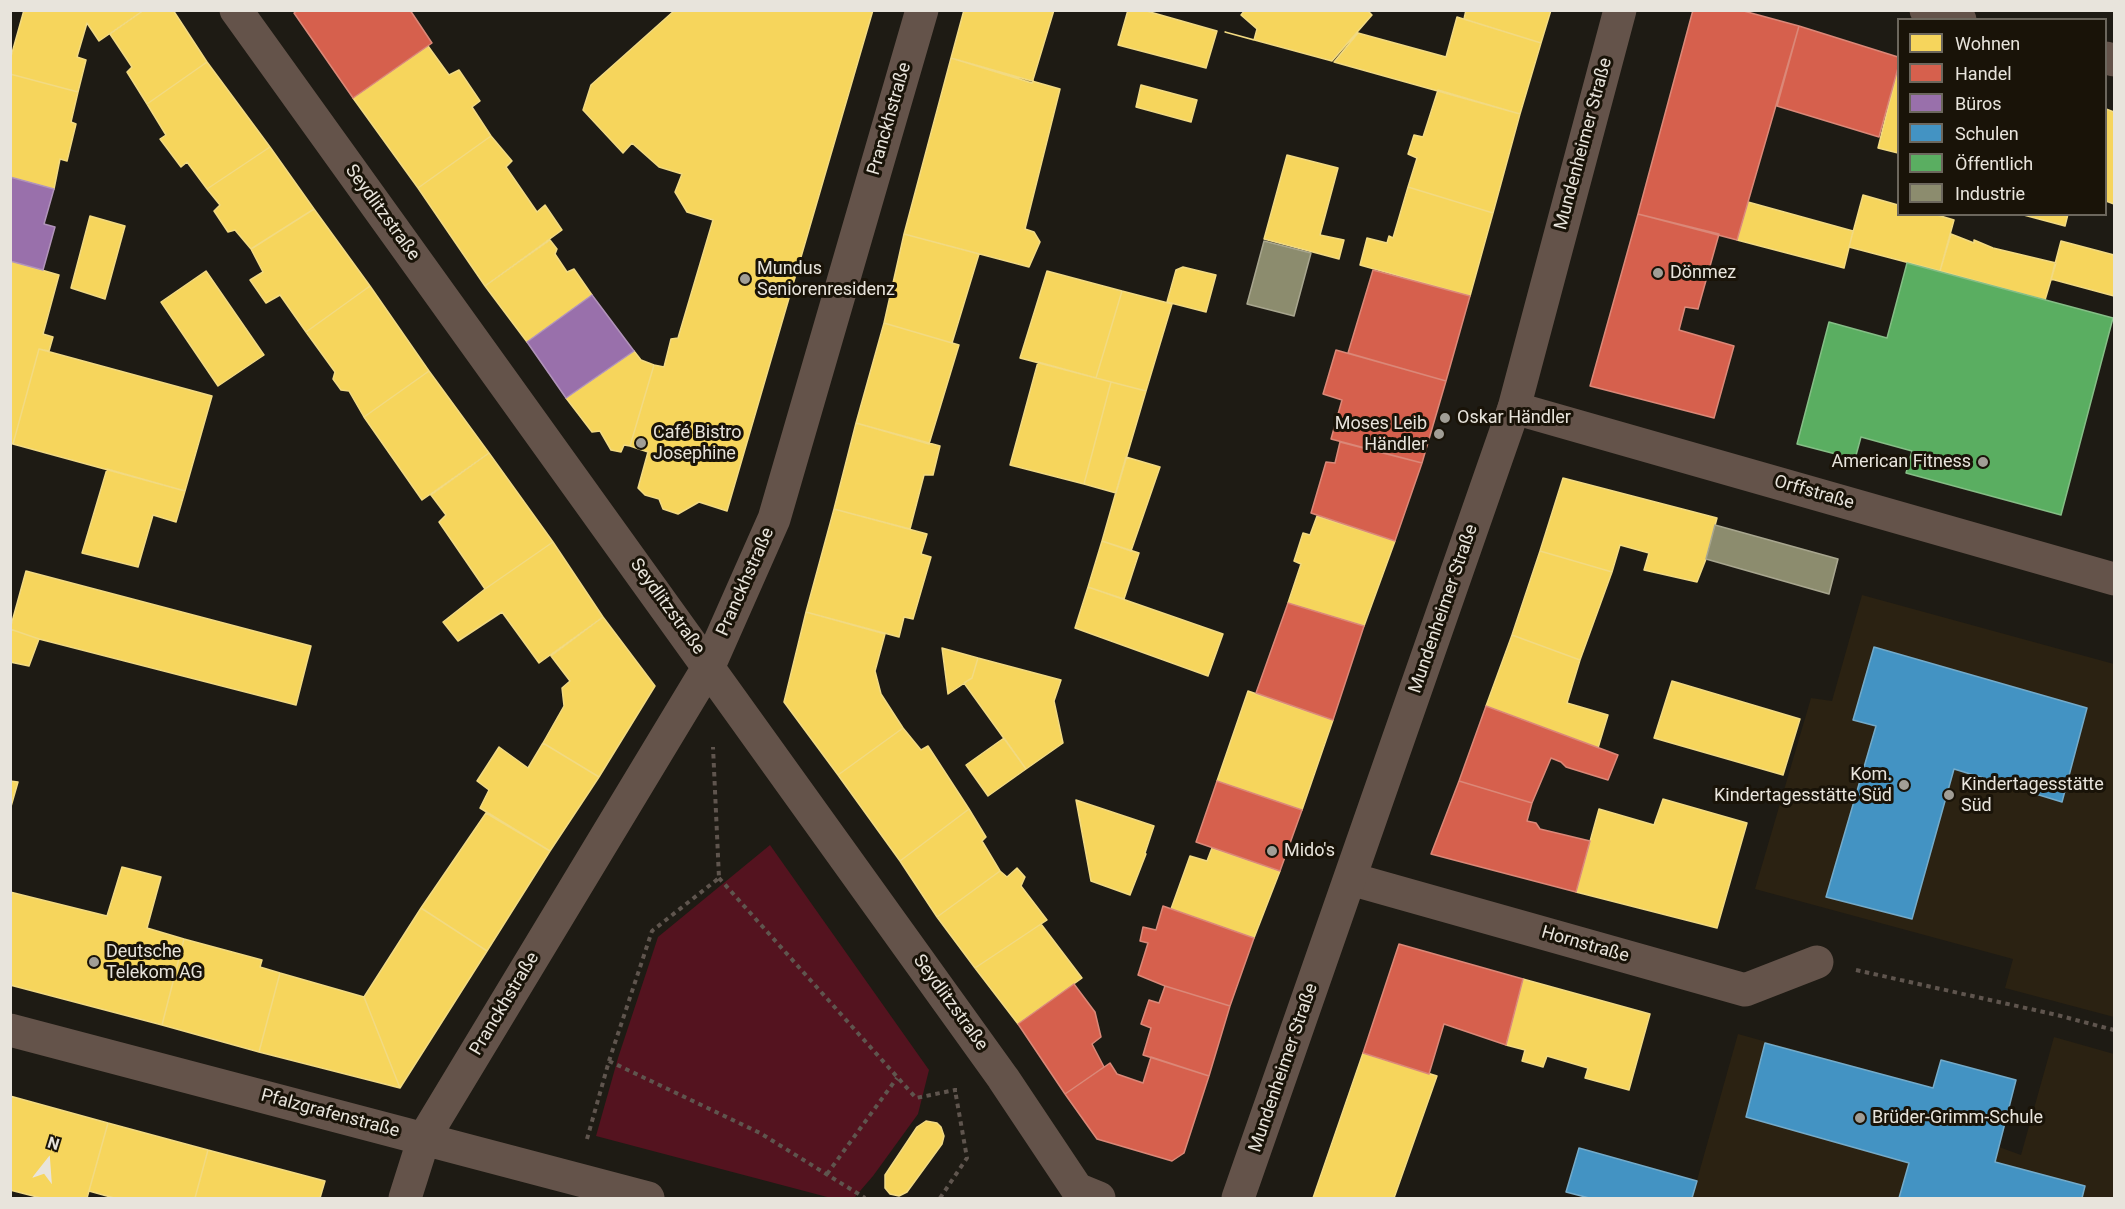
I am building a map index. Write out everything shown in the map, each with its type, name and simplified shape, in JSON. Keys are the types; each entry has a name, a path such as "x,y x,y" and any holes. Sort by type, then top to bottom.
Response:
{"street":[{"name":"Seydlitzstraße","path":"236,10 1004,1078 1077,1189 1099,1198"},
{"name":"Pranckhstraße","path":"405,1198 424,1138 709,666 774,519 922,10"},
{"name":"Mundenheimer Straße","path":"1238,1198 1514,408 1620,10"},
{"path":"1926,10 1953,18"},
{"name":"Orffstraße","path":"1514,408 2115,579"},
{"name":"Hornstraße","path":"1351,879 1745,990 1817,962"},
{"name":"Pfalzgrafenstraße","path":"10,1030 648,1198"}],"path":[{"path":"712,736 719,878 916,1098 1004,1078"},
{"path":"576,1179 609,1061 652,931 719,878"},
{"path":"1817,962 2115,1030"},
{"path":"609,1061 760,1133 865,1198"},
{"path":"827,1174 897,1078"},
{"path":"940,1198 967,1158 955,1090"}],"shaded area":[{"name":"Kindertagesstätte Süd","path":"1862,595 2114,664 2114,1017 2005,988 2013,959 1755,889 1811,698 1832,701"},
{"path":"770,845 929,1070 918,1114 854,1198 831,1198 596,1136 618,1058 658,937"},
{"name":"Brüder-Grimm-Schule","path":"1738,1034 1933,1088 1941,1060 2016,1080 1999,1147 2021,1155 2054,1037 2114,1054 2114,1198 1692,1198"}],"building: Wohnen":[{"path":"24,10 144,10 99,41 87,23 77,57 86,60 78,92 10,74 10,60"},
{"path":"144,10 173,10 207,62 147,104 127,72 132,67 110,34"},
{"name":"Mundus Seniorenresidenz","path":"675,10 873,10 727,511 699,502 678,514 663,509 659,499 645,495 638,488 648,452 630,446 654,365 664,367 671,339 678,338 713,220 687,212 675,192 682,174 659,167 632,143 623,153 583,110 591,85"},
{"path":"964,10 1054,10 1032,83 951,58"},
{"path":"1128,10 1143,10 1217,31 1206,68 1118,45"},
{"path":"1245,10 1367,10 1372,15 1332,61 1254,40 1257,29 1241,15"},
{"path":"1466,10 1551,10 1541,43 1464,19"},
{"path":"1457,17 1541,43 1520,114 1334,62 1358,33 1446,57"},
{"path":"428,46 449,75 459,70 480,101 472,107 491,136 418,188 353,98"},
{"path":"951,58 1060,89 1025,229 1034,232 1040,242 1029,267 904,234"},
{"path":"207,62 270,147 207,189 187,162 181,167 160,139 166,135 147,104"},
{"path":"1897,72 1897,153 1878,148"},
{"path":"10,74 78,92 71,122 76,124 67,161 60,159 54,189 10,177"},
{"path":"1141,85 1197,100 1191,122 1136,107"},
{"path":"1438,90 1520,114 1493,213 1408,187 1417,158 1408,154 1414,135 1423,137"},
{"path":"2107,109 2114,112 2114,204 2107,201"},
{"path":"491,136 512,161 506,167 537,212 545,205 562,230 485,286 418,188"},
{"path":"270,147 314,209 251,249 235,230 228,232 214,211 220,205 207,189"},
{"path":"1287,155 1338,168 1320,235 1344,240 1339,259 1264,239"},
{"path":"1408,187 1493,213 1470,296 1360,265 1367,238 1387,243 1389,236 1393,238"},
{"path":"1863,195 1897,205 1897,216 1941,216 1954,220 1940,271 1849,247"},
{"path":"1748,202 1853,231 1844,268 1737,240"},
{"path":"314,209 370,286 306,332 280,295 266,303 250,280 263,272 251,249"},
{"path":"90,216 125,226 105,299 71,288"},
{"path":"2028,216 2068,216 2065,226"},
{"path":"904,234 979,254 952,343 884,323"},
{"path":"1951,234 1974,243 1974,240 1993,248 2056,263 2045,300 1940,271"},
{"path":"550,240 557,249 555,254 567,272 574,269 592,295 527,342 485,286"},
{"path":"2061,241 2114,255 2114,296 2051,279"},
{"path":"10,261 59,275 43,334 53,337 49,351 39,349 13,444 10,443"},
{"path":"1183,267 1216,275 1206,312 1167,302 1176,270"},
{"path":"206,271 264,355 218,386 161,302"},
{"path":"1047,271 1122,291 1096,378 1020,358"},
{"path":"370,286 429,371 364,417 349,391 341,390 333,379 335,372 306,332"},
{"path":"1122,291 1172,304 1146,391 1096,378"},
{"path":"884,323 959,345 929,444 856,423"},
{"path":"39,349 212,396 185,491 13,444"},
{"path":"634,351 641,360 654,365 630,446 624,445 621,452 611,450 600,431 592,432 566,398"},
{"path":"1038,362 1111,382 1084,484 1010,465"},
{"path":"429,371 489,453 422,500 364,417"},
{"path":"1111,382 1146,391 1116,493 1084,484"},
{"path":"856,423 940,446 933,475 924,475 910,529 834,509"},
{"path":"489,453 553,542 485,589 439,522 446,515 431,495"},
{"path":"1126,457 1160,467 1131,551 1102,541"},
{"path":"107,469 185,491 176,522 153,515 138,567 82,553"},
{"path":"1563,478 1717,518 1697,582 1644,570 1649,553 1620,545 1612,572 1540,551"},
{"path":"834,509 927,534 921,554 931,557 913,619 904,617 899,637 806,612"},
{"path":"1317,516 1395,541 1364,626 1288,603 1301,564 1294,561 1303,533 1310,535"},
{"path":"1102,541 1139,553 1124,599 1088,587"},
{"path":"553,542 603,617 539,663 502,612 458,641 443,622 485,589"},
{"path":"1540,551 1612,572 1580,660 1512,635"},
{"path":"26,571 311,646 296,705 39,639 10,629"},
{"path":"1088,587 1223,634 1208,676 1075,628"},
{"path":"806,612 885,634 875,671 881,694 903,728 838,775 784,702"},
{"path":"603,617 655,686 599,777 543,743 564,706 562,688 570,681 551,656"},
{"path":"10,629 39,639 29,666 10,662"},
{"path":"1512,635 1580,660 1567,703 1608,715 1598,748 1486,706"},
{"path":"942,648 978,658 972,678 948,694"},
{"path":"978,658 1061,680 1054,701 1063,743 1026,769 964,683 972,678"},
{"path":"1672,681 1800,719 1783,775 1654,738"},
{"path":"1248,691 1333,720 1302,810 1217,781"},
{"path":"903,728 921,750 928,746 969,809 900,861 838,775"},
{"path":"1004,738 1026,769 988,796 966,765"},
{"path":"543,743 599,777 550,851 480,808 489,790 477,781 499,747 528,768"},
{"path":"10,781 18,782 10,810"},
{"path":"1663,799 1747,823 1717,928 1576,892 1599,809 1654,825"},
{"path":"1076,800 1154,826 1130,895 1091,881"},
{"path":"969,809 986,837 982,841 1000,871 937,917 900,861"},
{"path":"486,813 550,851 487,951 421,908"},
{"path":"1212,848 1280,871 1254,938 1171,909 1190,856 1207,861"},
{"name":"Deutsche Telekom AG","path":"122,867 161,877 147,928 184,939 162,1025 10,985 10,892 107,916"},
{"path":"1017,868 1025,877 1021,886 1047,920 975,968 937,917 1000,871 1007,877"},
{"path":"421,908 487,951 400,1088 364,997"},
{"path":"1041,924 1082,978 1018,1024 975,968"},
{"path":"184,939 262,960 260,967 280,973 259,1052 162,1025"},
{"path":"280,973 364,997 400,1088 259,1052"},
{"path":"1523,979 1650,1014 1629,1090 1585,1078 1588,1068 1547,1056 1543,1067 1522,1061 1525,1050 1506,1045"},
{"path":"1363,1053 1437,1076 1394,1198 1313,1198"},
{"path":"10,1096 108,1123 87,1198 41,1198 10,1190"},
{"path":"926,1121 937,1123 941,1127 944,1136 942,1144 907,1192 899,1196 890,1194 885,1188 885,1175 917,1127"},
{"path":"108,1123 208,1150 195,1198 114,1198 89,1191"},
{"path":"208,1150 325,1181 320,1198 195,1198"}],"building: Handel":[{"path":"298,10 410,10 432,43 353,98 294,13"},
{"path":"1693,10 1740,10 1799,26 1737,240 1638,214"},
{"path":"1799,26 1897,57 1897,72 1879,137 1777,106"},
{"path":"1638,214 1719,234 1698,309 1685,307 1679,330 1734,346 1714,418 1590,386"},
{"path":"1373,270 1470,296 1446,381 1348,353"},
{"path":"1336,350 1446,381 1422,463 1331,439 1342,400 1323,394"},
{"path":"1340,442 1422,463 1395,541 1311,513 1326,462 1335,463"},
{"path":"1288,603 1364,626 1333,720 1256,693"},
{"path":"1486,706 1618,755 1608,780 1566,767 1551,758 1532,803 1459,781"},
{"path":"1217,781 1302,810 1280,871 1196,842"},
{"path":"1459,781 1532,803 1527,821 1536,823 1540,829 1590,841 1576,892 1431,854"},
{"path":"1163,906 1254,938 1230,1006 1165,986 1138,975 1148,943 1140,941 1143,927 1156,930"},
{"path":"1399,944 1523,979 1506,1045 1444,1024 1429,1074 1363,1053"},
{"path":"1074,984 1095,1012 1101,1037 1092,1044 1104,1067 1065,1094 1018,1024"},
{"path":"1165,986 1230,1006 1209,1076 1143,1055 1151,1028 1141,1024 1149,1000 1159,1003"},
{"path":"1151,1057 1209,1076 1184,1153 1172,1161 1097,1139 1065,1094 1110,1063 1117,1074 1143,1083"}],"building: Büros":[{"path":"10,177 54,189 44,224 55,227 43,270 10,261"},
{"path":"592,295 634,351 566,398 527,342"}],"building: Schulen":[{"name":"Kom. Kindertagesstätte Süd","path":"1874,647 2087,708 2062,802 1954,769 1912,919 1826,897 1876,726 1853,720"},
{"path":"1765,1043 1933,1088 1941,1060 2016,1080 1995,1162 2085,1186 2082,1198 1899,1198 1909,1163 1746,1117"},
{"path":"1579,1148 1697,1181 1692,1198 1589,1198 1566,1192"}],"building: Öffentlich":[{"path":"1907,263 2113,318 2061,515 1906,473 1912,451 1861,437 1855,459 1797,444 1829,322 1887,338"}],"building: Industrie":[{"path":"1264,241 1311,253 1294,316 1247,304"},
{"path":"1715,525 1838,559 1829,594 1706,559"}],"place":[{"name":"Dönmez","path":"1658,273"},
{"name":"Mundus Seniorenresidenz","path":"745,279"},
{"name":"Oskar Händler","path":"1445,418"},
{"name":"Moses Leib Händler","path":"1439,434"},
{"name":"Café Bistro Josephine","path":"641,443"},
{"name":"American Fitness","path":"1983,462"},
{"name":"Kom. Kindertagesstätte Süd","path":"1904,785"},
{"name":"Kindertagesstätte Süd","path":"1949,795"},
{"name":"Mido's","path":"1272,851"},
{"name":"Deutsche Telekom AG","path":"94,962"},
{"name":"Brüder-Grimm-Schule","path":"1860,1118"}]}
